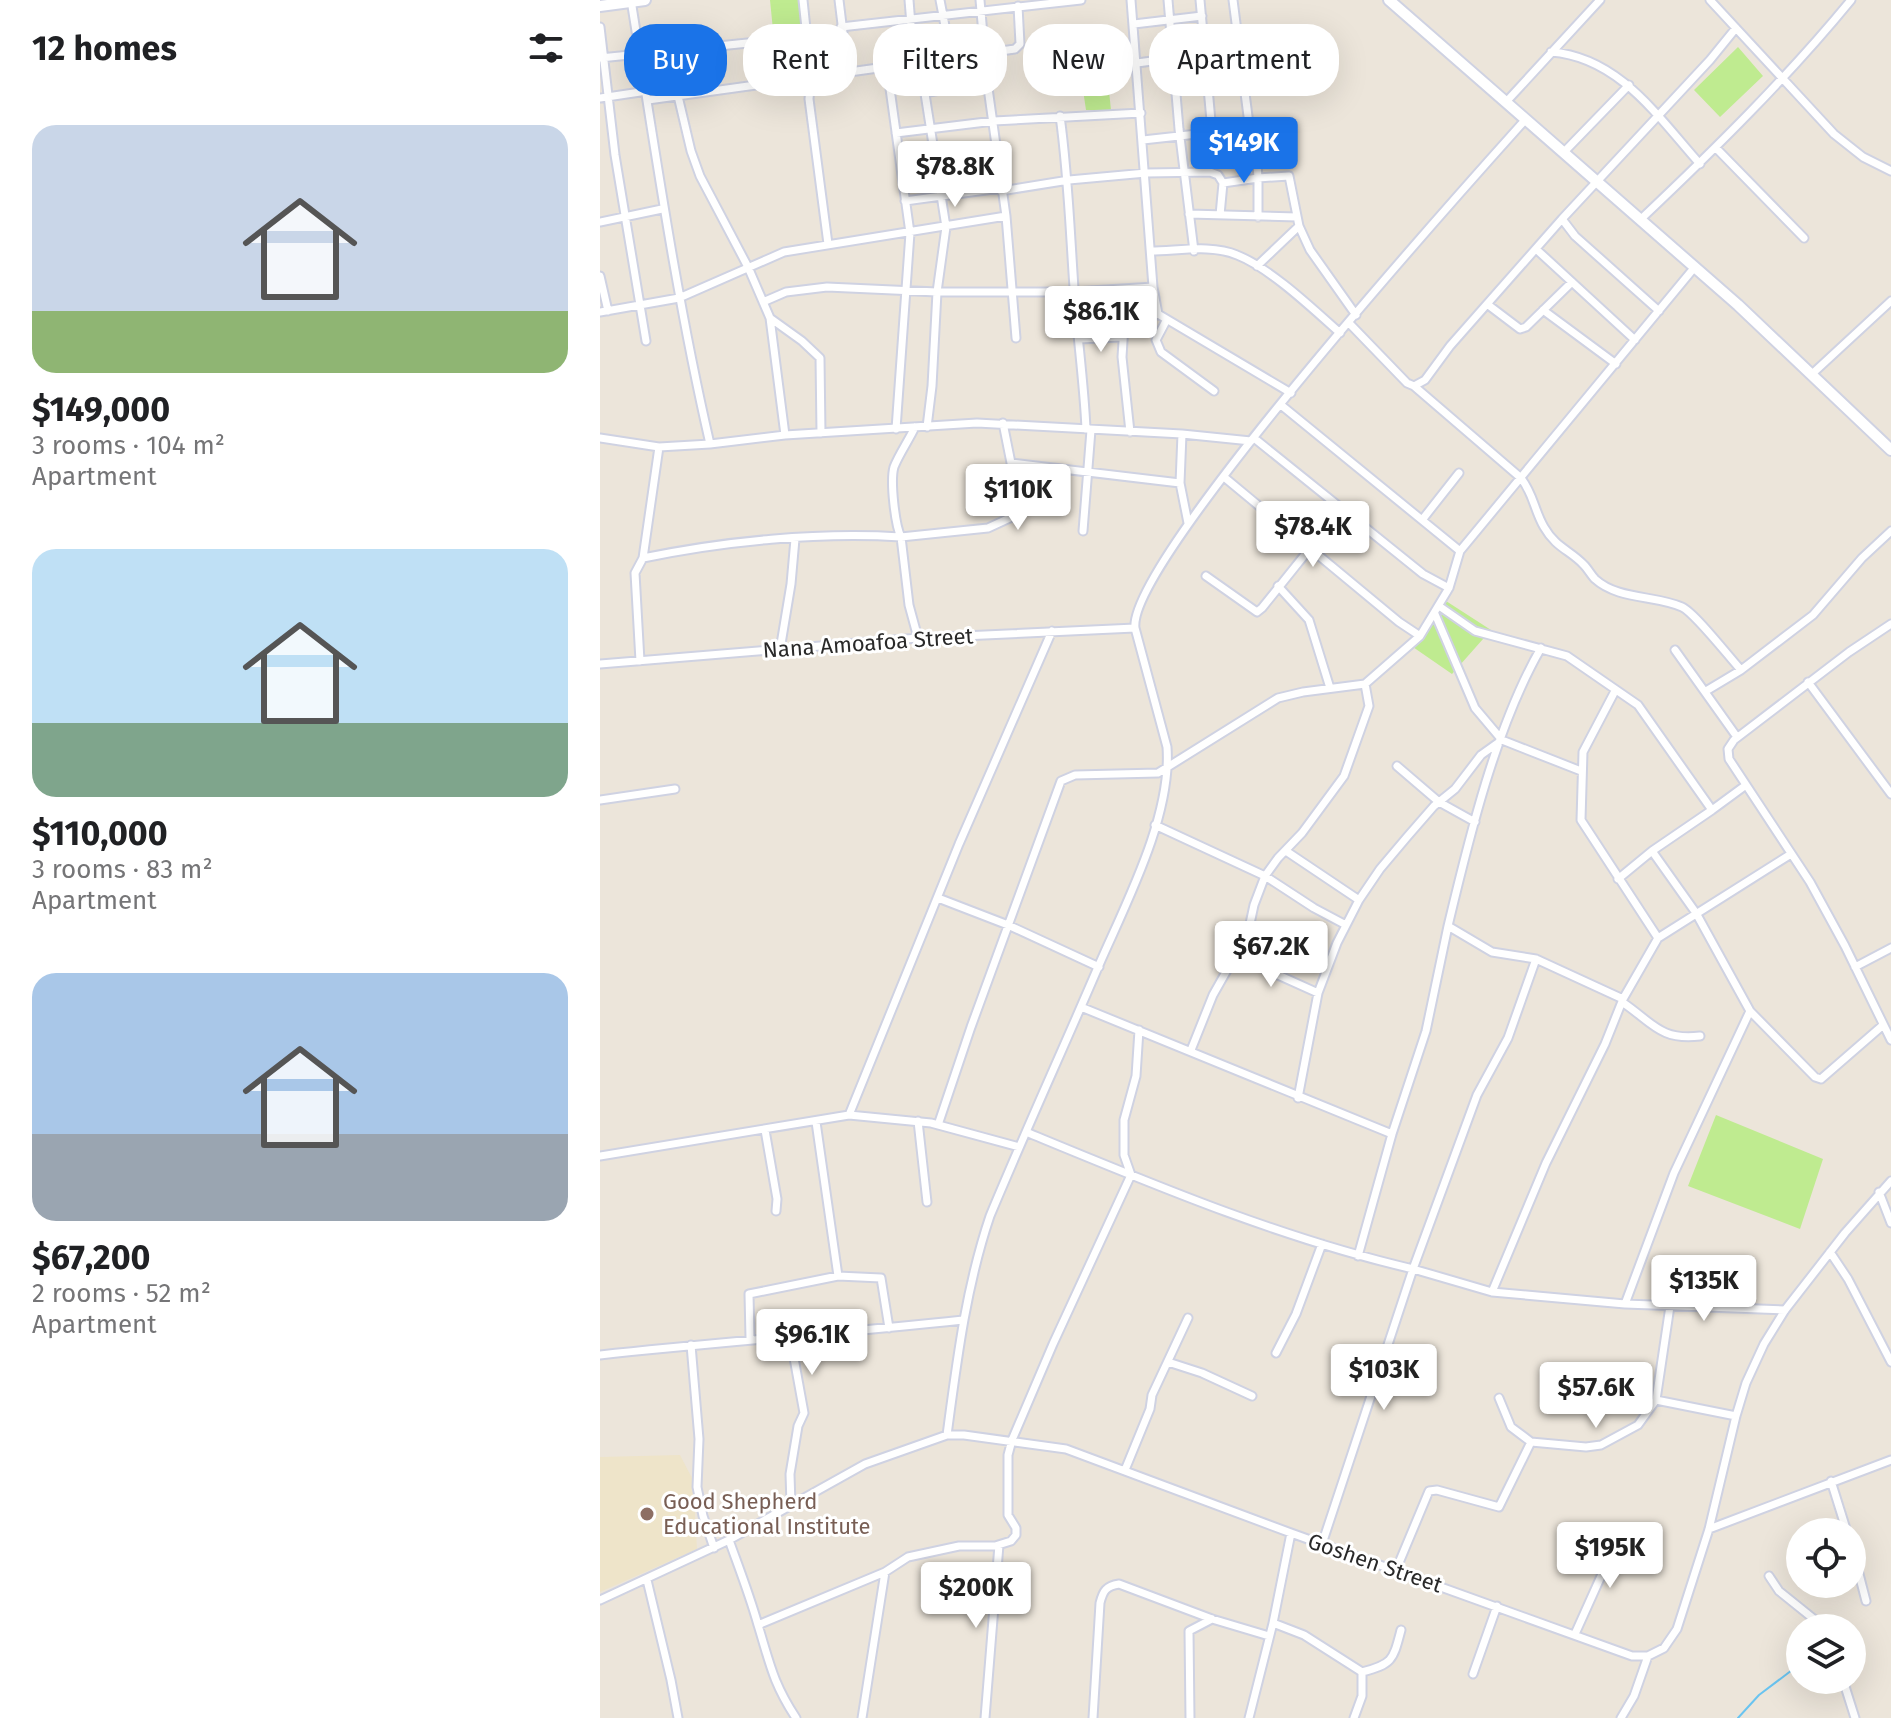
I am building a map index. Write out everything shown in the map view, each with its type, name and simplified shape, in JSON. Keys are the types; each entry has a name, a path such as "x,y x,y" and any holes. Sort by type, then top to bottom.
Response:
{"street":[{"path":"600,6 645,0"},
{"path":"803,0 806,24"},
{"path":"839,0 841,24"},
{"path":"909,0 913,24"},
{"path":"940,0 945,24"},
{"path":"857,25 943,14 981,4 1018,6 1081,0"},
{"path":"1131,0 1153,287 1158,314 1291,393"},
{"path":"1168,0 1169,24"},
{"path":"1200,0 1203,24"},
{"path":"1233,0 1251,128 1255,137 1258,217"},
{"path":"1389,0 1738,305 1891,450"},
{"path":"1506,102 1600,0"},
{"path":"1710,0 1846,144 1863,157 1891,171"},
{"path":"631,1 635,24"},
{"path":"1641,219 1700,164 1782,79 1848,1"},
{"path":"981,4 983,24"},
{"path":"1007,49 1018,47 1018,6"},
{"path":"1134,24 1202,16"},
{"path":"600,27 604,97 646,341"},
{"path":"1414,386 1425,380 1596,180 1710,60 1736,28"},
{"path":"1551,52 1569,53 1591,60 1629,85 1700,164"},
{"path":"602,58 624,55"},
{"path":"1137,63 1149,62"},
{"path":"1564,152 1629,85"},
{"path":"604,97 626,96"},
{"path":"648,96 662,182 662,209 710,444"},
{"path":"678,96 700,176 748,267 770,318 785,435"},
{"path":"809,96 828,244"},
{"path":"891,96 910,233 896,429"},
{"path":"924,96 946,227 937,292 927,427"},
{"path":"990,96 1006,216 1016,338"},
{"path":"1176,96 1194,251"},
{"path":"1209,96 1212,132"},
{"path":"896,133 994,121 1141,113"},
{"path":"1060,116 1069,180 1074,292 1089,429 1083,531"},
{"path":"947,1435 963,1320 984,1236 1019,1147 1130,895 1165,795 1169,768 1167,747 1135,628 1134,620 1140,603 1188,523 1252,440 1340,333 1526,119"},
{"path":"1143,140 1251,128"},
{"path":"1716,148 1804,238"},
{"path":"905,201 1069,180 1146,173 1214,172 1223,183 1220,215"},
{"path":"1223,183 1289,176 1298,222 1310,250 1356,315"},
{"path":"600,222 662,209"},
{"path":"1189,214 1298,222"},
{"path":"600,276 604,311 679,298 784,252 1006,216"},
{"path":"1562,219 1575,236 1659,311"},
{"path":"1257,266 1298,222"},
{"path":"1536,249 1635,340"},
{"path":"1151,251 1217,250 1236,254 1257,266 1340,333"},
{"path":"938,1125 1061,781 1075,775 1148,776 1169,768 1278,698 1365,684 1420,636 1449,588 1460,551 1694,268"},
{"path":"1487,304 1520,329 1526,327 1572,282"},
{"path":"763,302 786,292 827,287 904,288 937,292 1074,292 1153,287"},
{"path":"1812,374 1891,301"},
{"path":"1543,310 1616,364"},
{"path":"1130,432 1121,337 1124,325 1158,314"},
{"path":"770,318 820,358 821,433"},
{"path":"1166,321 1156,340 1161,352 1214,391"},
{"path":"1349,323 1407,383 1521,478 1533,494 1545,529 1559,547 1582,563 1594,578 1615,590 1685,608 1741,670"},
{"path":"1080,339 1121,337"},
{"path":"1281,405 1460,551"},
{"path":"643,558 708,546 980,530 1014,516 1011,463 1003,423"},
{"path":"600,438 659,447 785,435 1003,423 1252,440 1423,574 1449,588"},
{"path":"915,427 893,475 909,605 918,638"},
{"path":"1182,434 1180,483 1188,523"},
{"path":"640,661 635,573 643,558 659,447"},
{"path":"1011,463 1180,483"},
{"path":"1422,520 1459,473"},
{"path":"1224,477 1420,636"},
{"path":"1706,691 1741,670 1813,615 1862,558 1891,531"},
{"path":"780,650 795,539"},
{"path":"1206,576 1257,612 1311,547"},
{"path":"1278,586 1309,620 1330,688"},
{"path":"1437,610 1475,631 1567,656 1638,705 1712,810"},
{"path":"1437,610 1475,708 1502,740 1581,771"},
{"path":"1891,624 1808,682 1737,737 1728,749 1729,759 1810,882 1891,1040"},
{"name":"Nana Amoafoa Street","path":"600,664 918,638 1135,628"},
{"path":"849,1115 959,844 1052,631"},
{"path":"1358,1256 1392,1134 1426,1031 1448,926 1475,822 1512,710 1541,648"},
{"path":"1675,650 1737,737"},
{"path":"1808,682 1891,794"},
{"path":"1191,1050 1213,995 1248,933 1265,876 1325,805 1344,776 1369,706 1365,684"},
{"path":"1615,691 1583,752 1581,820 1658,938"},
{"path":"1298,1098 1326,967 1359,900 1380,869 1439,802 1455,789 1488,748 1502,740"},
{"path":"1397,766 1439,802 1475,822"},
{"path":"1618,879 1652,851 1746,785"},
{"path":"600,800 675,789"},
{"path":"1155,825 1265,876 1346,925"},
{"path":"1286,851 1359,900"},
{"path":"1652,851 1696,913 1750,1011 1815,1077 1821,1079 1882,1026"},
{"path":"1492,1292 1546,1163 1623,1001 1658,938 1791,854"},
{"path":"938,898 1008,925 1099,967"},
{"path":"1448,926 1492,952 1536,959 1623,1001 1668,1036 1700,1036"},
{"path":"1855,967 1891,948"},
{"path":"1236,956 1318,993"},
{"path":"1322,1544 1413,1269 1477,1095 1508,1038 1536,959"},
{"path":"1081,1007 1392,1134"},
{"path":"1625,1304 1674,1173 1750,1011"},
{"path":"758,1625 885,1572 908,1557 933,1549 999,1545 1011,1541 1016,1535 1016,1528 1008,1515 1008,1455 1053,1344 1131,1175 1124,1155 1124,1120 1136,1076 1139,1030"},
{"path":"600,1156 849,1115 918,1121 1019,1147"},
{"path":"918,1121 927,1202"},
{"path":"816,1122 838,1276"},
{"path":"765,1130 777,1199 776,1211"},
{"path":"1026,1132 1131,1175 1322,1244 1492,1292 1625,1304 1785,1310"},
{"path":"1621,1718 1634,1696 1648,1656 1664,1648 1677,1629 1709,1529 1746,1383 1764,1344 1785,1310 1830,1252 1891,1181"},
{"path":"1879,1192 1891,1223"},
{"path":"1276,1353 1296,1314 1322,1244"},
{"path":"1830,1252 1848,1279 1891,1362"},
{"path":"750,1338 749,1294 838,1276 881,1278 889,1328"},
{"path":"1499,1398 1511,1427 1531,1442 1586,1447 1601,1445 1638,1425 1656,1400 1670,1306"},
{"path":"1125,1470 1150,1409 1152,1395 1188,1318"},
{"path":"600,1355 750,1338 963,1320"},
{"path":"790,1336 804,1413 804,1419 798,1426 790,1474 791,1505"},
{"path":"691,1345 699,1439 697,1487 714,1548"},
{"path":"1168,1362 1202,1373 1252,1396"},
{"path":"1656,1400 1736,1416"},
{"name":"Goshen Street","path":"600,1600 714,1548 865,1464 947,1435 1012,1440 1066,1449 1632,1656 1648,1656"},
{"path":"1396,1570 1429,1491 1437,1490 1499,1507 1531,1442"},
{"path":"1709,1529 1891,1460"},
{"path":"1831,1481 1843,1518"},
{"path":"1249,1718 1291,1533"},
{"path":"1575,1634 1620,1534"},
{"path":"729,1540 772,1673 781,1695 796,1718"},
{"path":"985,1718 999,1545"},
{"path":"862,1718 885,1572"},
{"path":"1769,1576 1779,1591 1808,1614"},
{"path":"647,1580 678,1718"},
{"path":"1093,1718 1100,1603 1103,1592 1111,1585 1119,1584 1212,1619 1269,1636"},
{"path":"1473,1674 1497,1606"},
{"path":"1190,1718 1189,1631 1212,1619"},
{"path":"1273,1623 1304,1635 1362,1672 1386,1666 1394,1657 1401,1630"},
{"path":"1354,1718 1362,1696 1362,1672"},
{"path":"1847,1694 1855,1718"}],"shaded area":[{"name":"Good Shepherd Educational Institute","path":"680,1455 693,1480 697,1549 600,1592 600,1457"}],"green space":[{"path":"770,0 801,0 803,24 772,24"},
{"path":"1738,47 1763,76 1720,117 1694,90"},
{"path":"1084,96 1110,96 1111,110 1086,110"},
{"path":"1446,601 1491,630 1452,674 1410,645"},
{"path":"1716,1115 1823,1159 1800,1229 1688,1186"}],"waterway":[{"path":"1738,1718 1759,1695 1786,1675"}],"place":[{"name":"Good Shepherd Educational Institute","path":"647,1514"}]}
